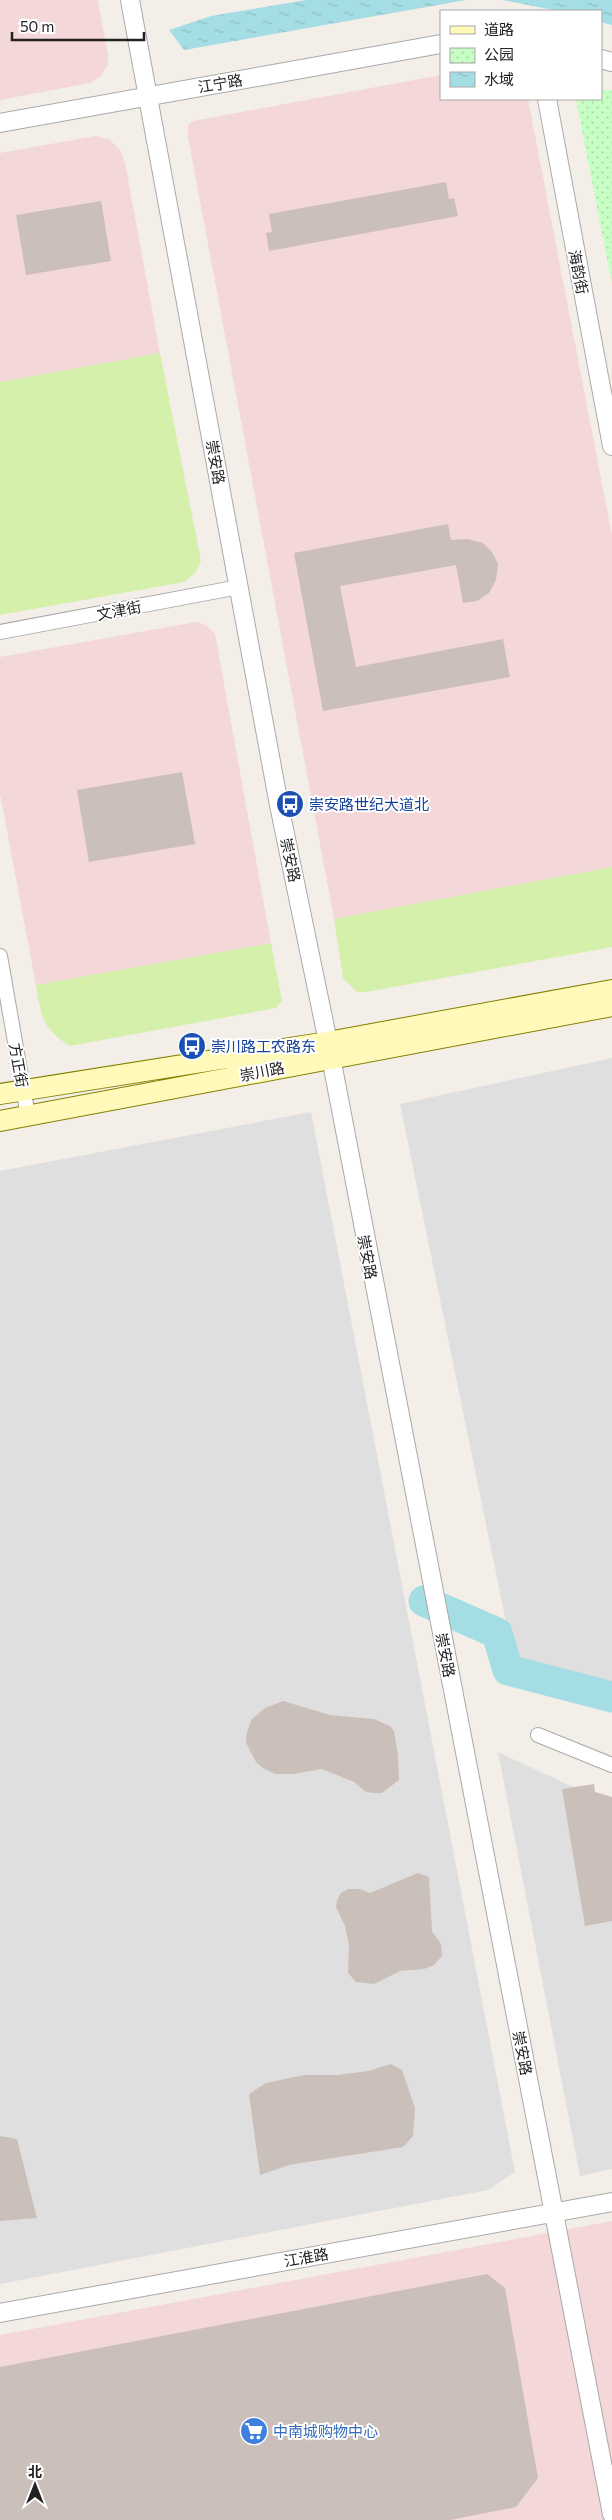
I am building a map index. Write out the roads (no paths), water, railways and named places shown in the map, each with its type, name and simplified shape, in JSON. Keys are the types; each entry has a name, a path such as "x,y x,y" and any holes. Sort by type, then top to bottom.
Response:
{"main road":[{"name":"崇川路","path":"0,1121 612,990"},
{"name":"崇川路","path":"0,1094 24,1089 329,1050 612,1006"}],"street":[{"name":"崇安路","path":"130,0 279,805 329,1050 612,2514"},
{"name":"江宁路","path":"0,123 440,44"},
{"name":"海韵街","path":"547,100 612,446"},
{"name":"文津街","path":"0,632 239,587"},
{"name":"方正街","path":"0,956 28,1116"},
{"path":"538,1735 612,1765"},
{"name":"江淮路","path":"0,2313 612,2202"}],"water":[{"path":"306,0 466,0 184,50 169,30 211,16"},
{"path":"503,0 612,0 612,25 602,22 602,10 553,10"}],"waterway":[{"path":"424,1601 497,1633 508,1670 612,1697"}],"place":[{"name":"崇安路世纪大道北","path":"290,804"},
{"name":"崇川路工农路东","path":"192,1046"},
{"name":"中南城购物中心","path":"254,2431"}]}
